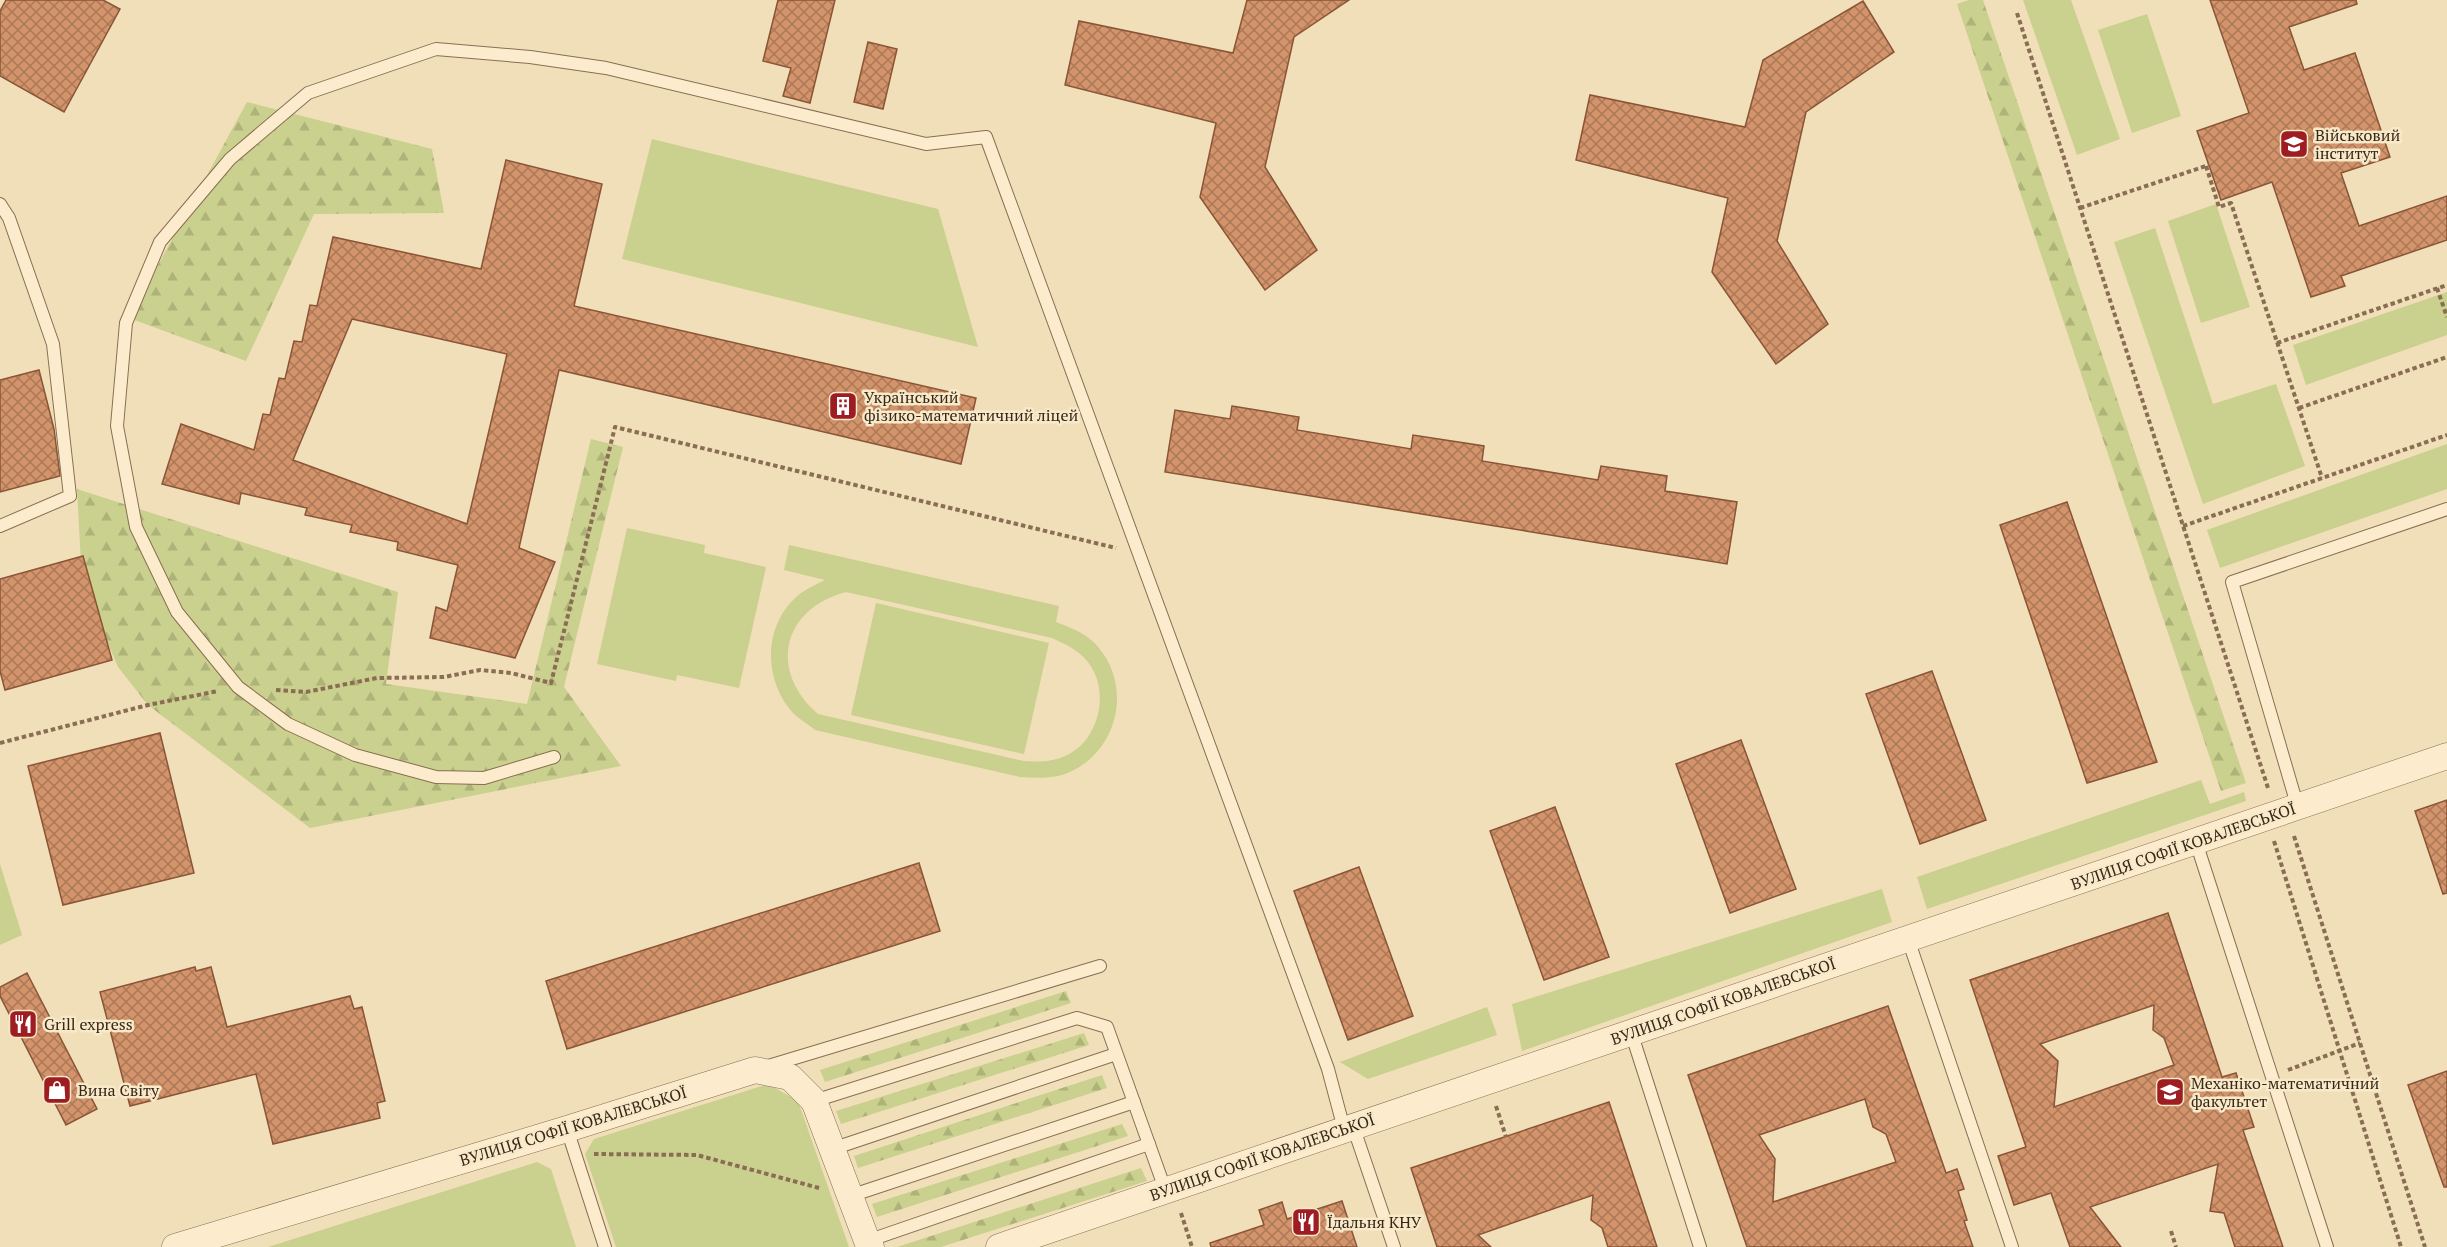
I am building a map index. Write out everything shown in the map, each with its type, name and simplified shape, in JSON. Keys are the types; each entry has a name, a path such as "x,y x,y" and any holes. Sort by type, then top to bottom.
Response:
{"street":[{"name":"ВУЛИЦЯ СОФІЇ КОВАЛЕВСЬКОЇ","path":"999,1247 2196,842 2285,822 2447,756"},
{"name":"ВУЛИЦЯ СОФІЇ КОВАЛЕВСЬКОЇ","path":"175,1247 570,1140 755,1070 790,1077 814,1101 832,1149 838,1193 869,1244"}],"lane":[{"path":"554,758 484,778 436,777 346,750 288,724 238,687 177,612 136,527 117,426 126,323 160,242 230,159 308,93 435,49 530,57 606,68 926,144 986,137 1394,1247"},
{"path":"0,204 9,218 53,344 70,496 0,526"},
{"path":"2285,822 2232,582 2447,509"},
{"path":"2196,842 2327,1247"},
{"path":"1908,939 2012,1247"},
{"path":"755,1070 1100,966"},
{"path":"814,1101 1077,1018 1107,1027 1165,1189"},
{"path":"1631,1032 1700,1247"},
{"path":"832,1149 1116,1054"},
{"path":"838,1193 1134,1102"},
{"path":"570,1140 604,1247"},
{"path":"869,1244 1149,1144"}],"path":[{"path":"2017,13 2183,526 2360,1043 2425,1247"},
{"path":"2080,208 2207,165 2219,207 2231,203 2322,478"},
{"path":"2277,343 2447,285"},
{"path":"2437,288 2447,317"},
{"path":"2299,408 2447,357"},
{"path":"0,743 148,705 238,687 306,692 377,678 444,677 480,670 512,674 551,683 615,427 1120,549"},
{"path":"2183,526 2447,435"},
{"path":"2285,822 2340,1050 2401,1247"},
{"path":"2272,1077 2360,1043"},
{"path":"1494,1100 1506,1137"},
{"path":"570,1140 585,1154 698,1155 838,1193"},
{"path":"1183,1220 1192,1247"},
{"path":"2171,1231 2176,1247"}],"green space":[{"path":"1969,0 1983,0 2246,783 2221,791 1957,4"},
{"path":"2023,0 2071,0 2120,139 2077,155"},
{"path":"2147,14 2181,116 2132,133 2098,30"},
{"path":"247,102 432,149 444,213 314,214 246,361 129,318"},
{"path":"652,139 938,209 978,347 622,259"},
{"path":"2216,204 2250,307 2201,323 2168,221"},
{"path":"2155,228 2213,404 2276,384 2305,466 2203,504 2114,242"},
{"path":"2447,292 2447,335 2306,385 2293,345"},
{"path":"591,439 623,447 564,687 621,766 310,828 148,705 118,667 82,582 77,489 398,592 386,684 527,704"},
{"path":"2447,444 2447,489 2220,568 2207,530"},
{"path":"627,528 705,545 704,553 766,567 739,688 677,675 676,681 597,664"},
{"path":"789,545 1059,606 1056,622 1085,635 1099,648 1109,664 1115,681 1117,699 1115,717 1109,734 1086,762 1070,772 1052,777 1033,778 1020,777 815,730 793,713 783,699 772,668 771,651 779,619 788,605 801,593 825,580 784,570","holes":["846,592 1052,638 1075,650 1087,661 1099,686 1100,699 1094,727 1087,739 1065,756 1045,761 1024,761 818,714 802,697 792,679 788,661 789,643 796,627 808,612 824,600"]},
{"path":"876,603 1049,643 1024,754 851,715"},
{"path":"2201,780 2210,804 2244,792 2246,801 1927,909 1917,877"},
{"path":"0,864 22,935 0,945"},
{"path":"1882,889 1892,922 1522,1051 1512,1004"},
{"path":"1066,991 1071,1003 825,1082 820,1070"},
{"path":"1487,1007 1497,1035 1368,1079 1340,1062"},
{"path":"1084,1033 1089,1045 841,1124 836,1111"},
{"path":"1102,1075 1107,1088 858,1168 854,1156"},
{"path":"768,1084 798,1101 849,1247 616,1247 585,1154 594,1139"},
{"path":"1122,1124 1128,1136 877,1217 872,1204"},
{"path":"537,1162 551,1169 576,1247 268,1247"},
{"path":"1141,1168 1147,1181 941,1247 897,1247"}],"building":[{"path":"6,0 103,0 120,9 64,112 0,76 0,11"},
{"path":"778,0 835,0 810,103 783,96 791,68 763,61"},
{"path":"1247,0 1349,0 1294,37 1265,167 1317,250 1265,290 1200,197 1216,123 1065,85 1079,21 1233,53"},
{"name":"Військовий інститут","path":"2210,0 2356,0 2357,4 2289,27 2304,70 2355,53 2390,157 2341,173 2359,226 2447,196 2447,240 2341,276 2345,286 2311,297 2272,182 2221,200 2197,131 2249,113"},
{"path":"1863,1 1894,52 1806,112 1777,241 1828,324 1776,364 1712,272 1728,198 1576,160 1590,95 1745,127 1763,60"},
{"path":"868,42 897,49 883,109 854,102"},
{"name":"Український фізико-математичний ліцей","path":"506,160 602,184 574,306 976,398 961,464 559,370 519,548 555,562 515,658 430,638 436,607 447,611 458,565 397,550 398,542 350,532 352,525 305,515 307,508 241,493 239,504 162,484 181,424 254,450 263,414 270,415 279,378 285,379 294,341 302,342 310,305 317,306 333,237 481,269","holes":["352,319 507,354 467,524 293,460"]},
{"path":"39,370 54,429 60,476 0,492 0,380"},
{"path":"1232,406 1299,417 1297,430 1411,449 1413,435 1484,446 1482,461 1598,480 1601,466 1667,476 1665,491 1737,502 1727,564 1165,472 1175,410 1230,419"},
{"path":"2067,502 2157,762 2087,783 2000,525"},
{"path":"83,556 112,660 5,690 0,671 0,579"},
{"path":"1932,671 1986,820 1920,844 1866,694"},
{"path":"160,733 194,873 63,905 28,766"},
{"path":"1741,740 1796,889 1730,913 1676,764"},
{"path":"2447,800 2447,893 2443,894 2415,811"},
{"path":"1555,807 1609,957 1544,980 1490,831"},
{"path":"919,863 940,931 567,1049 546,981"},
{"path":"1359,867 1413,1016 1348,1040 1294,891"},
{"name":"Механіко-математичний факультет","path":"2168,913 2222,1077 2236,1073 2254,1127 2243,1130 2283,1247 2235,1247 2224,1213 2210,1211 2218,1164 2090,1207 2121,1247 2070,1247 2051,1193 2014,1205 1998,1156 2026,1147 1970,980","holes":["2154,1005 2153,1030 2164,1038 2174,1065 2054,1107 2058,1061 2040,1044"]},
{"path":"195,967 196,971 211,967 227,1027 350,996 354,1009 362,1007 385,1101 377,1103 380,1118 273,1144 256,1074 130,1106 100,992"},
{"path":"27,973 97,1109 66,1125 0,996 0,987"},
{"path":"1888,1006 1946,1173 1957,1169 1964,1189 1958,1191 1967,1220 1964,1221 1973,1247 1747,1247 1688,1075","holes":["1865,1099 1873,1127 1886,1134 1896,1162 1773,1202 1775,1159 1759,1135"]},
{"path":"2447,1071 2447,1187 2444,1187 2408,1085"},
{"path":"1609,1102 1657,1247 1608,1247 1602,1228 1591,1220 1593,1195 1478,1235 1491,1247 1437,1247 1411,1168"},
{"name":"Їдальня КНУ","path":"1342,1201 1357,1247 1211,1247 1210,1243 1264,1225 1259,1210 1282,1202 1287,1219"}],"place":[{"name":"Військовий інститут","path":"2294,144"},
{"name":"Український фізико-математичний ліцей","path":"843,406"},
{"name":"Grill express","path":"23,1024"},
{"name":"Вина Світу","path":"57,1090"},
{"name":"Механіко-математичний факультет","path":"2170,1092"},
{"name":"Їдальня КНУ","path":"1306,1222"}]}
